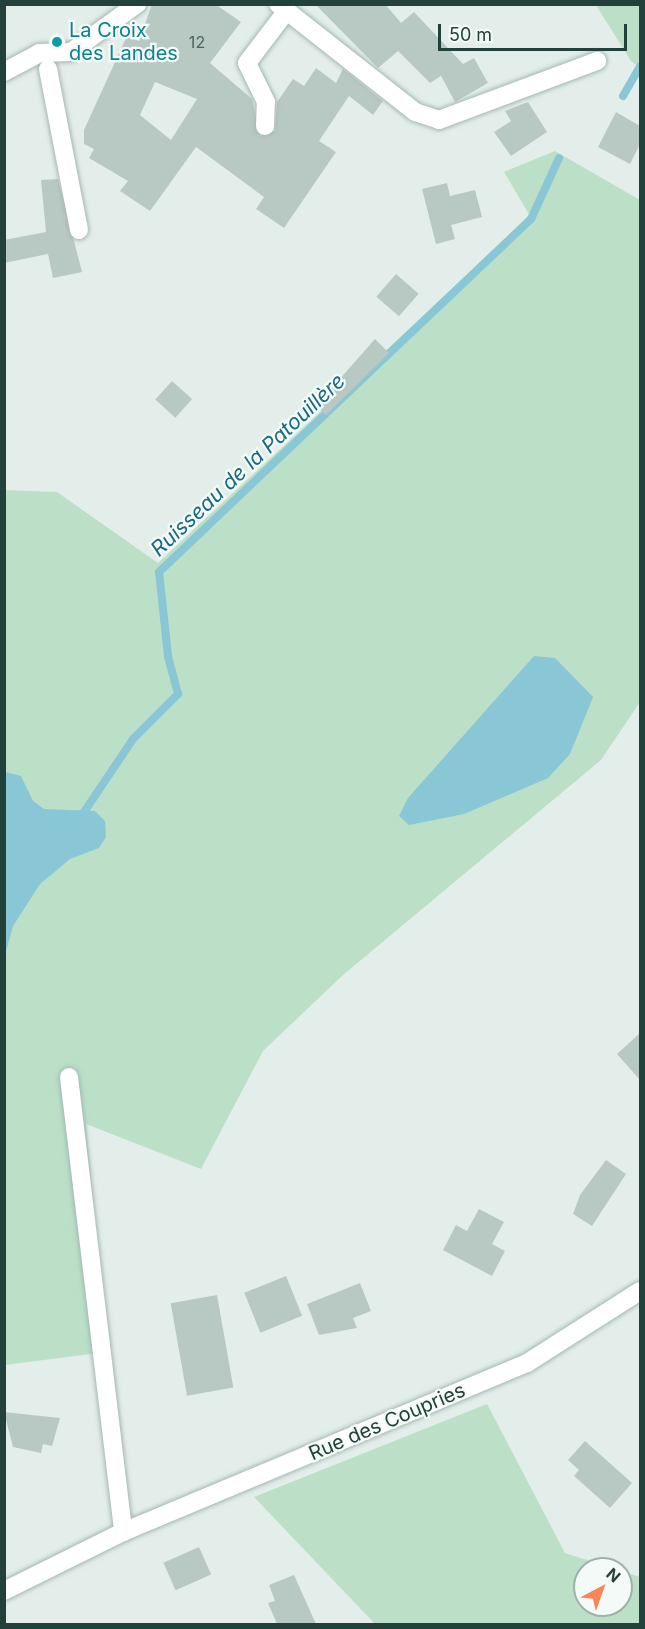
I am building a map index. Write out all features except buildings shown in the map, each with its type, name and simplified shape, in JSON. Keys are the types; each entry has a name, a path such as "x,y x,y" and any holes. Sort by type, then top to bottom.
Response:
{"street":[{"path":"4,72 39,53 71,52 137,4"},
{"path":"265,126 266,102 247,63 281,9 415,112 439,120 597,61"},
{"path":"48,69 79,230"},
{"path":"69,1077 123,1532"},
{"name":"Rue des Coupries","path":"4,1591 123,1532 527,1363 640,1291"}],"green space":[{"path":"596,5 640,5 640,68 631,61"},
{"path":"555,151 640,200 640,702 601,760 343,975 263,1051 201,1169 86,1124 106,1352 5,1365 4,490 57,492 158,563 530,216 504,172"},
{"path":"487,1404 565,1553 578,1557 573,1557 573,1617 633,1617 633,1575 640,1577 640,1624 375,1624 254,1497"}],"water":[{"path":"534,656 555,658 593,697 570,754 548,778 464,814 409,825 399,816 408,798"},
{"path":"5,772 21,776 33,801 44,809 95,811 105,821 106,837 99,848 70,859 40,884 13,926 5,955"}],"waterway":[{"name":"Ruisseau de la Patouillère","path":"623,96 640,67"},
{"name":"Ruisseau de la Patouillère","path":"82,815 133,739 178,694 168,656 159,572 531,219 559,158"}],"place":[{"name":"La Croix des Landes","path":"57,42"}]}
